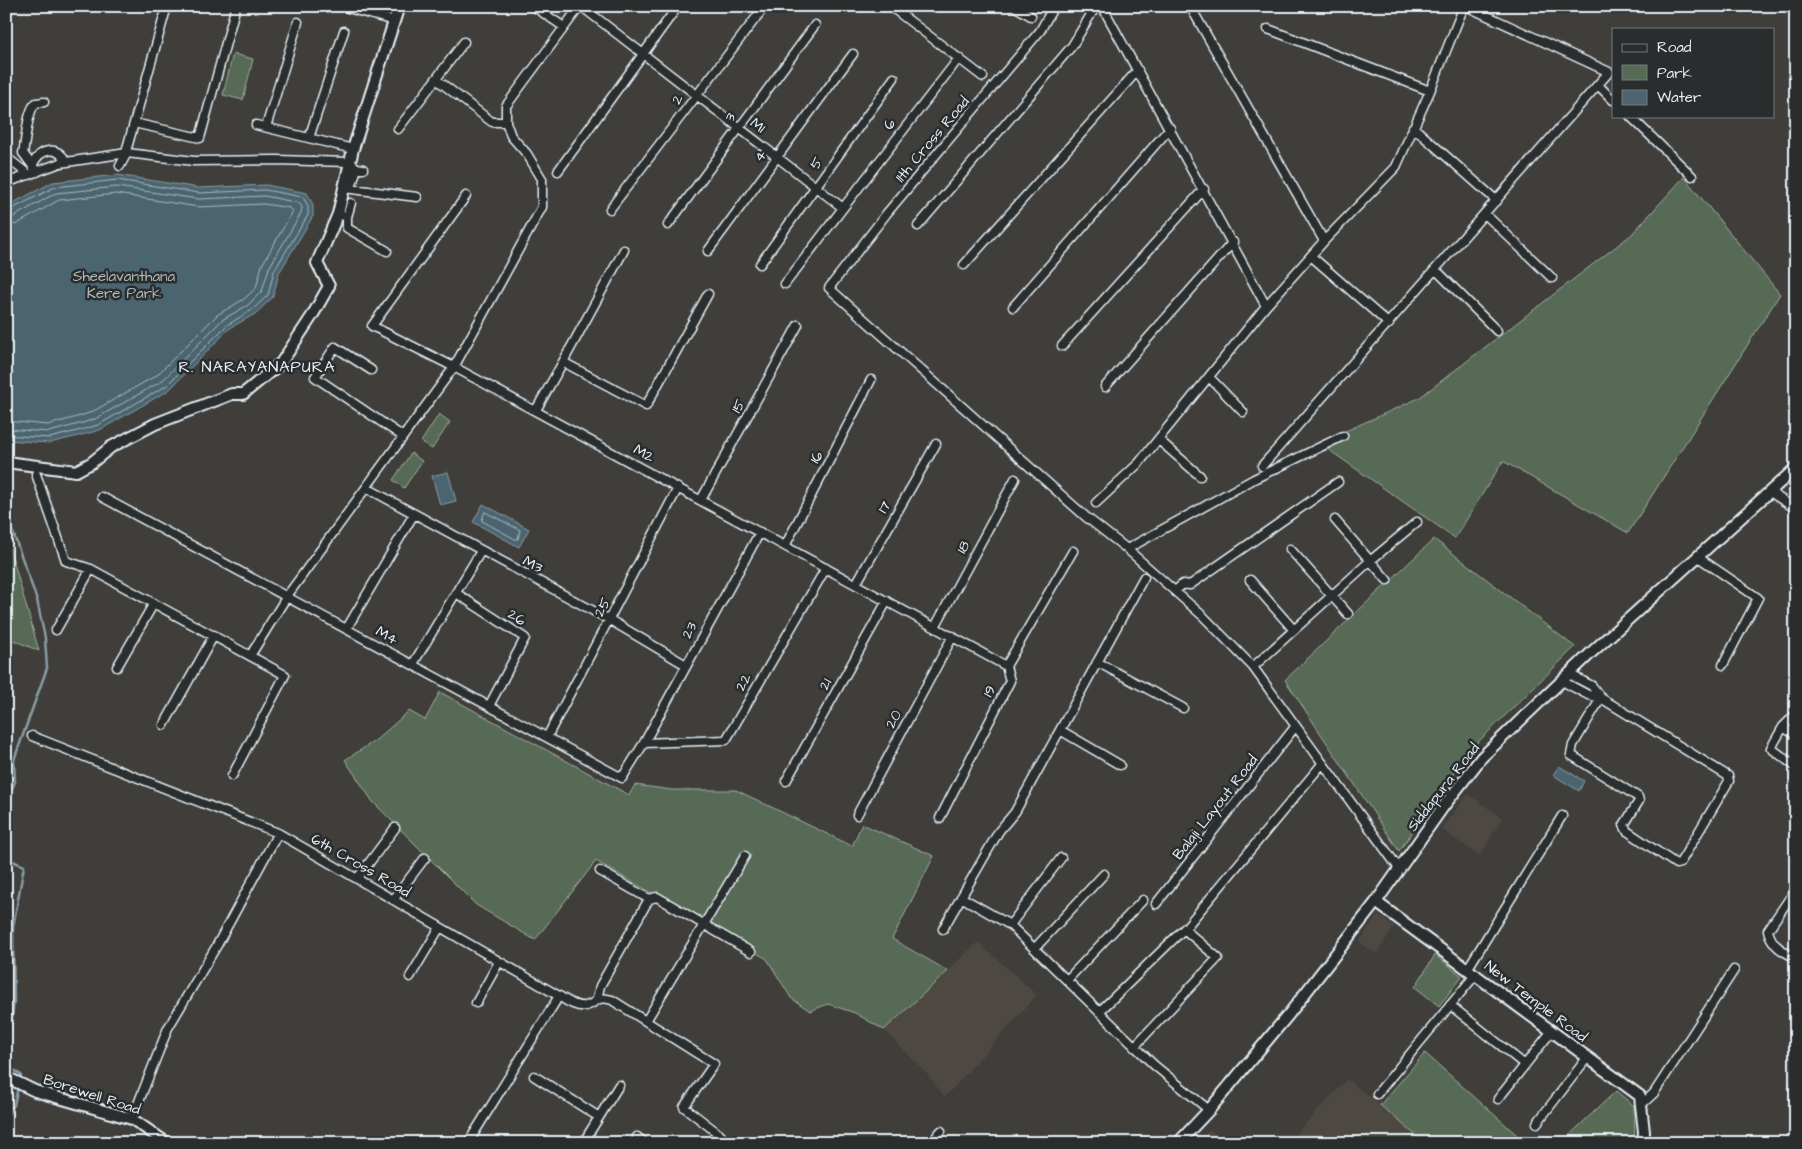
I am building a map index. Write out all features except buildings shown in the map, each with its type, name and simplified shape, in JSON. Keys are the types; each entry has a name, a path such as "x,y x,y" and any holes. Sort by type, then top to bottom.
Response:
{"street":[{"path":"120,166 127,150 167,6"},
{"path":"134,123 200,138 236,6"},
{"path":"341,6 394,21"},
{"path":"387,251 347,228 342,215 341,200 357,167 352,149 399,6"},
{"path":"533,6 564,27"},
{"path":"250,656 287,596 454,366 542,207 542,178 527,154 511,136 506,122 506,106 580,6"},
{"name":"M1","path":"580,6 843,208"},
{"path":"558,171 678,6"},
{"name":"2","path":"610,209 765,6"},
{"path":"890,6 983,77"},
{"path":"1014,6 1030,16"},
{"name":"11th Cross Road","path":"1054,6 1040,31 887,213 829,288 1086,517 1127,549"},
{"path":"918,226 1072,46 1096,6"},
{"path":"1102,6 1233,242 1266,306"},
{"path":"1190,6 1324,241"},
{"path":"1096,503 1139,463 1266,306 1324,241 1396,167 1430,92 1465,6 1609,72 1599,86 1262,466"},
{"path":"266,126 298,22"},
{"name":"3","path":"668,224 815,25"},
{"path":"1268,29 1430,92"},
{"path":"309,138 344,31"},
{"path":"398,129 464,42"},
{"name":"4","path":"708,251 853,54"},
{"name":"6","path":"843,208 959,58"},
{"path":"964,265 1138,70"},
{"name":"5","path":"760,264 894,78"},
{"path":"436,79 492,122 506,122"},
{"path":"1599,86 1612,99"},
{"path":"33,164 23,153 28,136 30,108 36,103 44,102"},
{"path":"1632,118 1692,176"},
{"path":"256,125 352,149"},
{"path":"1413,126 1496,201"},
{"path":"1013,308 1170,128"},
{"path":"33,173 33,164 36,158 46,150 56,150 62,154 66,162"},
{"path":"6,183 66,162 127,150 194,161 276,160 357,167"},
{"path":"6,157 33,173"},
{"path":"347,188 417,197"},
{"path":"1062,346 1204,189"},
{"name":"M2","path":"466,196 372,326 454,366 1006,666"},
{"path":"6,462 76,471 91,464 111,447 155,424 232,394 243,394 281,363 325,297 329,286 317,263 342,215 353,203 341,200"},
{"path":"785,284 843,208"},
{"path":"1485,214 1552,278"},
{"path":"1105,387 1233,242"},
{"path":"536,410 624,250"},
{"path":"1311,256 1389,324"},
{"path":"1436,270 1497,332"},
{"path":"564,362 646,406 708,294"},
{"name":"15","path":"702,500 798,326"},
{"path":"371,370 335,347 315,376 402,436"},
{"path":"1209,377 1243,412"},
{"name":"16","path":"785,546 871,380"},
{"path":"1343,436 1254,479 1127,549 1175,591 1253,667 1400,870"},
{"path":"1159,440 1200,476"},
{"name":"17","path":"856,584 936,444"},
{"name":"Siddapura Road","path":"1178,1143 1209,1110 1289,1014 1376,902 1443,807 1482,757 1566,677 1796,468"},
{"path":"36,474 66,561 91,569 286,675 232,776"},
{"name":"18","path":"935,627 1015,480"},
{"path":"1175,591 1183,584 1190,585 1338,482"},
{"name":"M3","path":"367,488 610,620 686,665"},
{"name":"25","path":"547,737 678,488"},
{"path":"1770,492 1796,509"},
{"name":"M4","path":"102,497 622,778 644,743"},
{"path":"347,628 414,514"},
{"path":"1334,520 1387,580"},
{"path":"1253,667 1293,629 1417,522"},
{"name":"23","path":"644,743 760,532"},
{"path":"1290,549 1348,614"},
{"path":"413,664 481,551"},
{"name":"19","path":"940,818 1010,681 1006,666 1073,551"},
{"path":"1698,557 1758,598 1723,665"},
{"name":"22","path":"644,743 726,740 826,568"},
{"path":"56,630 91,569"},
{"path":"943,929 999,831 1015,812 1144,576"},
{"path":"1250,580 1293,629"},
{"path":"1184,600 1192,592 1190,585"},
{"name":"26","path":"456,593 525,638 489,706"},
{"name":"21","path":"786,781 887,601"},
{"path":"117,667 154,603"},
{"path":"164,725 214,635"},
{"name":"20","path":"857,815 953,636"},
{"path":"1097,662 1183,708"},
{"path":"1566,677 1592,686 1601,698 1728,776 1729,781 1680,863 1676,864 1626,831 1624,824 1639,801 1638,797 1571,755 1573,745 1601,698"},
{"path":"1796,714 1783,727 1771,748 1796,767"},
{"name":"Balaji Layout Road","path":"1156,904 1295,727"},
{"path":"1783,727 1796,735"},
{"path":"1060,730 1120,765"},
{"name":"6th Cross Road","path":"32,736 278,832 576,1005 585,1006 597,999"},
{"path":"1100,1012 1184,929 1322,764"},
{"path":"1377,1094 1450,1005 1472,971 1562,816"},
{"path":"357,879 395,828"},
{"path":"132,1119 168,1028 216,947 278,832"},
{"path":"646,1021 745,856"},
{"path":"393,900 425,858"},
{"path":"1010,925 1061,858"},
{"path":"600,871 648,899 657,897 751,952"},
{"path":"1034,948 1104,874"},
{"path":"1796,890 1768,930 1770,940 1782,951 1796,958"},
{"path":"961,897 1010,925 1134,1046 1209,1110"},
{"path":"648,899 600,986 597,999 612,1000 714,1064 684,1106 719,1134 727,1143"},
{"path":"1067,980 1143,900"},
{"name":"New Temple Road","path":"1376,902 1640,1096 1641,1105"},
{"path":"410,977 440,927"},
{"path":"1134,1046 1218,958 1184,929"},
{"path":"476,1002 499,962"},
{"path":"1643,1143 1644,1132 1641,1105 1654,1093 1734,970"},
{"path":"468,1143 560,996"},
{"path":"1450,1005 1525,1065"},
{"path":"1498,1098 1551,1032"},
{"path":"1537,1123 1587,1058"},
{"path":"534,1076 599,1117"},
{"name":"Borewell Road","path":"8,1078 27,1087 132,1119 167,1143"},
{"path":"583,1143 619,1085"},
{"path":"931,1143 941,1131"},
{"path":"712,1143 719,1134"},
{"path":"637,1137 645,1143"}],"shaded area":[{"path":"1468,794 1502,818 1480,856 1441,829"},
{"path":"1378,915 1394,927 1376,954 1359,942"},
{"path":"978,942 1037,995 945,1097 927,1074 884,1030"},
{"path":"1347,1079 1380,1105 1425,1143 1288,1143"},
{"path":"1210,1130 1226,1143 1197,1143"}],"green space":[{"path":"233,54 253,59 243,100 223,95"},
{"path":"1684,177 1780,294 1628,533 1503,461 1455,538 1319,443 1419,398 1631,235"},
{"path":"439,414 450,422 432,449 421,442"},
{"path":"411,453 422,461 404,488 393,480"},
{"path":"6,535 39,651 6,637"},
{"path":"1434,539 1575,647 1470,750 1399,851 1285,680"},
{"path":"440,692 629,795 635,785 672,790 736,790 852,846 862,824 934,856 892,939 948,971 884,1030 855,1013 828,1004 810,1011 791,998 767,959 596,861 535,940 476,905 373,802 345,760 376,740 409,711 425,720"},
{"path":"1435,955 1462,976 1439,1006 1415,987"},
{"path":"1425,1053 1526,1143 1425,1143 1380,1105"},
{"path":"1616,1091 1634,1106 1635,1143 1561,1143"}],"water":[{"name":"Sheelavanthana Kere Park","path":"117,175 199,188 266,185 307,193 313,205 313,216 279,273 273,297 255,314 230,328 169,390 100,430 50,443 6,440 6,209 13,203 53,182"},
{"path":"448,472 456,501 440,505 432,476"},
{"path":"483,504 529,529 519,547 473,522"},
{"path":"1559,766 1584,781 1579,791 1553,775"}],"waterway":[{"path":"6,513 37,600 45,638 47,668 14,760 15,782 6,802"},
{"path":"6,858 24,866 13,927 14,1002 6,1060"},
{"path":"6,1065 21,1075 19,1081"},
{"path":"6,1117 14,1105 18,1087"}],"district":[{"name":"R. NARAYANAPURA","path":"257,366"}]}
